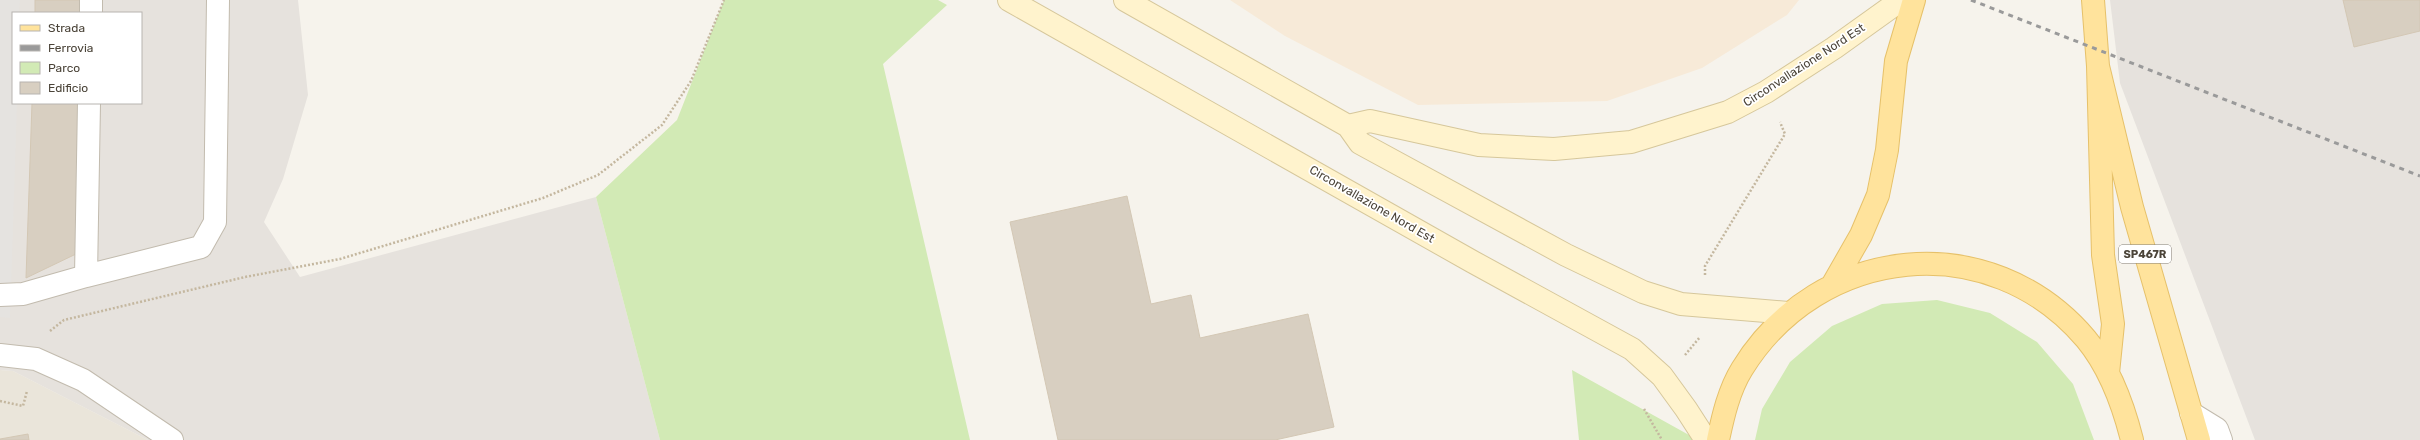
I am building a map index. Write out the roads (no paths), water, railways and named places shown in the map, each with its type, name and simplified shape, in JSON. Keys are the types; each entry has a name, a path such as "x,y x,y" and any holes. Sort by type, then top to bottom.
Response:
{"main road":[{"name":"Circonvallazione Nord Est","path":"1010,0 1473,262 1632,349 1662,376 1706,440"},
{"path":"1124,0 1348,126 1360,143 1566,255 1642,292 1680,304 1788,313"},
{"name":"Circonvallazione Nord Est","path":"1348,126 1370,121 1479,145 1554,149 1631,142 1728,112 1766,92 1834,48 1901,0"},
{"path":"1833,284 1861,235 1878,195 1887,150 1896,61 1914,0"},
{"name":"SP467R","path":"2093,0 2098,66 2103,254 2113,324 2108,373"},
{"name":"SP467R","path":"2098,66 2132,207 2199,440"},
{"path":"1718,440 1724,411 1742,370 1768,333 1788,313 1809,297 1833,284 1870,270 1910,264 1950,265 1988,274 2025,289 2058,312 2086,340 2108,373 2123,406 2132,440"}],"street":[{"path":"91,0 91,12"},
{"path":"0,295 23,294 86,276 201,247 215,222 218,0"},
{"path":"86,276 89,104"},
{"path":"0,355 36,359 84,380 172,440"},
{"path":"2191,413 2217,429 2221,440"}],"railway":[{"path":"1971,0 2420,176"}]}
